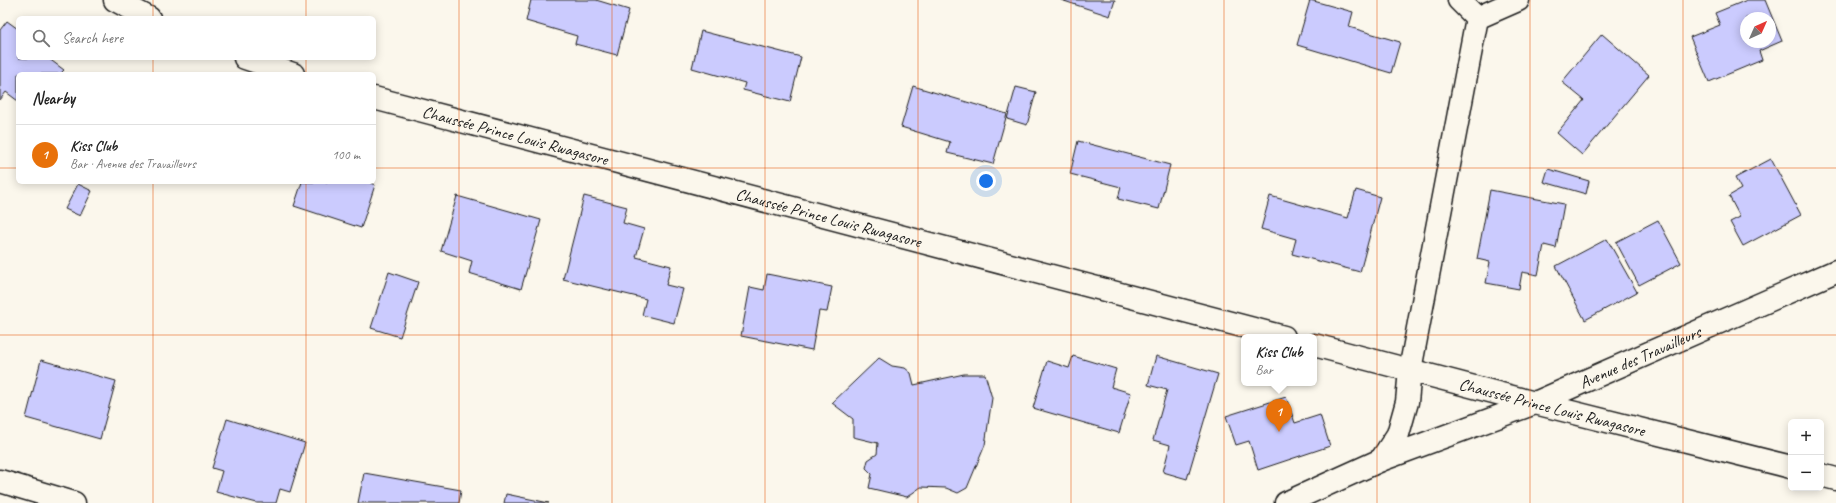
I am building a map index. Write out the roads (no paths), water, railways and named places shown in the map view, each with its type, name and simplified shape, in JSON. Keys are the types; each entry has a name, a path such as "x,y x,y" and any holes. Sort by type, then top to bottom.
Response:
{"street":[{"path":"115,0 145,16"},
{"path":"1459,0 1477,18"},
{"path":"1477,18 1518,0"},
{"path":"1381,460 1398,434 1407,402 1410,370 1477,18"},
{"path":"251,60 287,72"},
{"name":"Chaussée Prince Louis Rwagasore","path":"376,99 1273,334"},
{"name":"Avenue des Travailleurs","path":"1286,503 1381,460 1535,403 1836,271"},
{"name":"Chaussée Prince Louis Rwagasore","path":"1317,346 1535,403 1788,466"},
{"path":"1824,476 1836,478"},
{"path":"0,481 74,503"}],"place":[{"name":"Kiss Club","path":"1279,432"}]}
